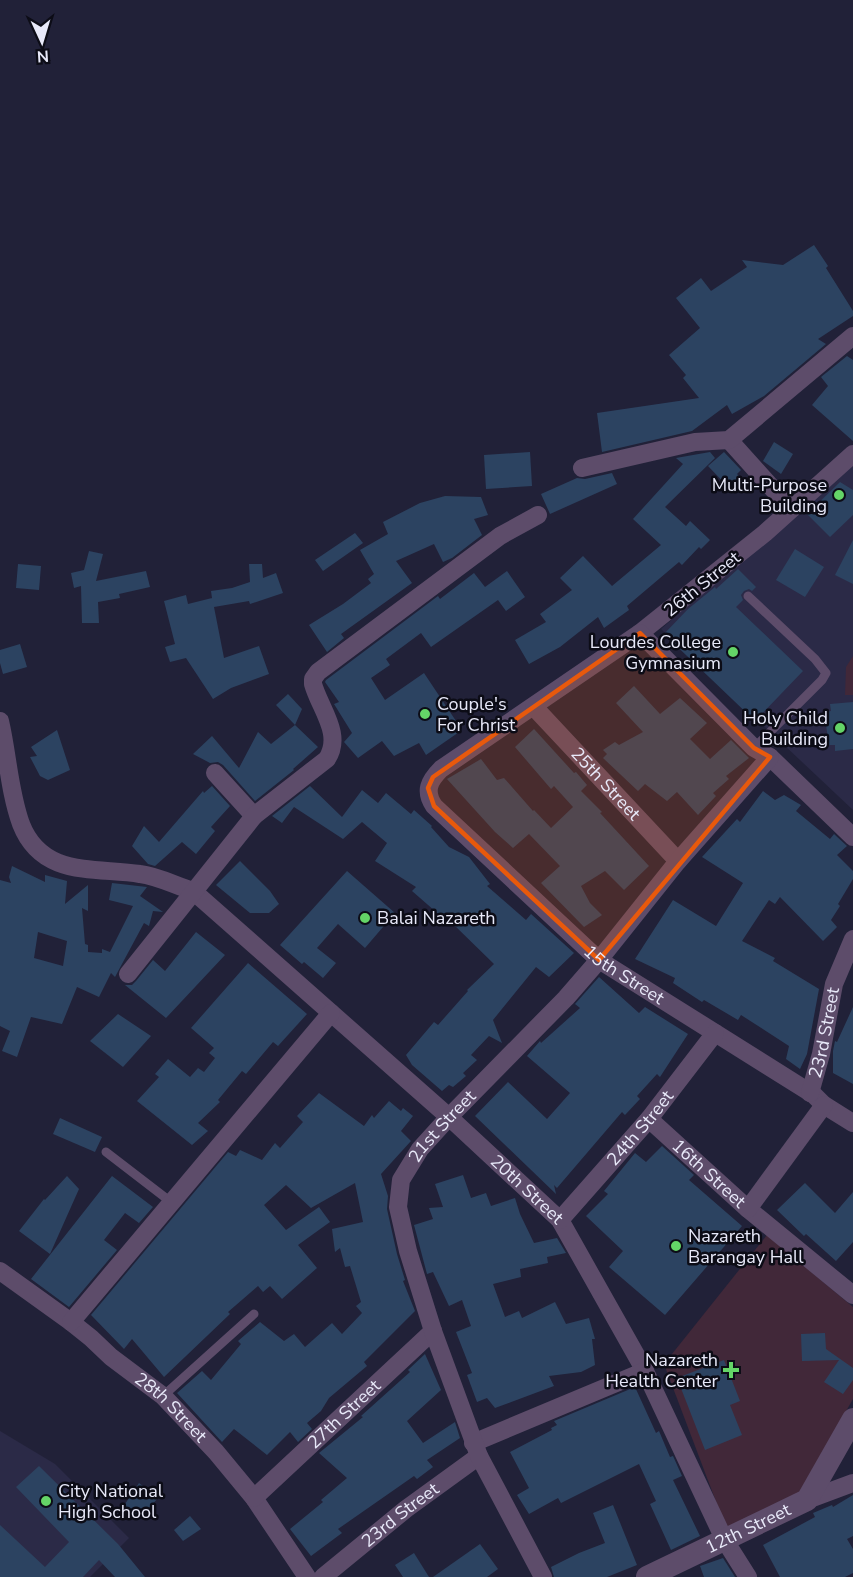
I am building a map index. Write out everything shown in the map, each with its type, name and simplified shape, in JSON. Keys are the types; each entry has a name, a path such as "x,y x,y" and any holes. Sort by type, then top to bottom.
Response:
{"street":[{"path":"582,468 695,442 729,440 853,336"},
{"path":"729,440 791,509"},
{"name":"26th Street","path":"428,788 433,777 441,770 724,573 853,454"},
{"path":"128,974 254,816 327,759 331,753 334,738 313,684 313,679 318,672 500,536 538,515"},
{"path":"640,633 853,837"},
{"name":"25th Street","path":"534,707 678,861"},
{"path":"0,721 22,825 34,846 52,862 80,868 153,876 193,891"},
{"name":"21st Street","path":"543,1577 476,1450 433,1331 408,1251 398,1207 401,1180 420,1149 566,998 599,960 762,752"},
{"path":"215,773 254,816"},
{"name":"15th Street","path":"428,788 430,800 434,806 599,960 853,1123"},
{"name":"20th Street","path":"193,891 449,1117 560,1220 645,1371 724,1539 748,1577"},
{"name":"23rd Street","path":"817,1099 821,1054 834,984 853,939"},
{"path":"71,1322 331,1013"},
{"name":"24th Street","path":"560,1220 649,1119 715,1033"},
{"path":"748,1209 817,1099"},
{"name":"16th Street","path":"649,1119 748,1209 853,1295"},
{"name":"28th Street","path":"0,1271 71,1322 111,1358 164,1396 216,1452 254,1498 307,1577"},
{"name":"27th Street","path":"254,1498 433,1331"},
{"name":"23rd Street","path":"322,1577 476,1450 645,1371"},
{"path":"807,1500 853,1419"},
{"name":"12th Street","path":"647,1577 807,1500 853,1483"}],"lane":[{"path":"748,596 815,659 826,673 762,752"},
{"path":"106,1152 171,1202"},
{"path":"164,1396 254,1314"}],"highlighted area":[{"path":"640,633 754,748 770,757 599,960 434,806 428,788 433,777"}],"shaded area":[{"path":"853,462 853,810 661,629"},
{"path":"853,656 853,695 845,695 846,667"},
{"path":"767,1235 853,1307 853,1399 796,1498 726,1528 664,1364"},
{"name":"City National High School","path":"0,1431 55,1464 129,1538 90,1577 0,1577"}],"building":[{"path":"814,245 853,311 853,316 818,339 826,344 764,396 732,414 727,405 692,431 602,452 597,413 699,398 683,378 686,375 669,355 700,328 676,298 701,278 711,291 747,267 742,260 783,265"},
{"path":"847,356 853,360 853,441 812,405 828,386 821,377"},
{"path":"774,442 793,454 781,474 763,461"},
{"path":"530,452 532,486 486,489 484,455"},
{"path":"710,452 715,458 665,507 686,526 690,521 710,540 701,549 699,547 682,565 679,562 627,606 629,610 604,628 598,617 560,647 529,664 515,640 546,622 540,614 572,590 560,578 583,556 612,586 661,545 633,519 683,464 676,458"},
{"path":"724,452 741,470 737,474 741,478 730,489 708,466"},
{"path":"612,473 617,484 550,514 541,494 577,478 585,479"},
{"name":"Multi-Purpose Building","path":"840,482 853,490 853,515 830,537 807,514"},
{"path":"445,496 481,497 488,515 474,519 482,535 452,558 443,562 434,544 396,561 412,583 341,634 344,638 327,652 309,625 371,583 368,579 374,574 360,550 388,534 383,522 420,503"},
{"path":"355,533 363,543 323,571 315,560"},
{"path":"853,540 853,584 835,575"},
{"path":"795,549 824,567 805,597 776,580"},
{"path":"89,551 103,554 96,581 146,571 150,587 119,594 120,598 98,602 99,623 82,623 81,586 74,588 71,573 84,570"},
{"path":"18,564 41,566 39,590 16,588"},
{"path":"249,564 262,564 263,578 276,573 283,593 250,604 249,601 214,607 224,658 259,646 269,674 231,688 213,699 186,658 170,662 165,647 175,644 164,601 186,595 188,604 212,598 211,591 250,582"},
{"name":"Lourdes College Gymnasium","path":"738,569 756,587 752,591 749,589 744,591 741,595 743,600 736,607 803,671 755,721 664,634 688,609 715,587 716,589"},
{"path":"507,571 525,597 506,611 498,600 431,647 421,633 386,659 390,665 371,678 385,700 424,673 462,730 426,755 419,743 394,756 382,741 358,758 344,742 352,733 334,704 339,702 325,682 326,680 438,596 440,599 474,573 485,587"},
{"path":"20,644 27,667 3,674 0,650"},
{"path":"634,686 660,714 680,698 707,723 690,739 710,759 731,740 749,758 726,776 729,779 713,793 716,796 698,815 677,792 667,801 645,784 638,791 603,758 607,754 603,750 615,742 619,745 643,732 616,703"},
{"path":"288,694 302,709 295,725 276,705"},
{"name":"Holy Child Building","path":"853,702 853,749 835,751 835,745 829,745 824,712 831,711 830,704"},
{"path":"295,725 318,747 294,770 255,801 223,765 218,762 210,763 193,754 212,736 239,768 258,732 271,744"},
{"path":"534,729 587,785 581,791 649,866 624,890 605,871 581,886 590,903 602,915 584,927 541,883 560,866 529,834 513,848 495,832 447,779 481,759 497,780 504,778 551,828 573,807 554,786 551,789 515,747"},
{"path":"57,730 70,770 48,780 40,776 30,757 37,756 31,747"},
{"path":"212,786 230,806 211,827 215,831 196,854 182,842 155,866 148,864 132,846 144,826 159,842 203,791 204,793"},
{"path":"310,786 342,817 362,790 378,803 386,793 411,814 414,810 432,826 449,847 469,857 490,884 487,886 526,920 531,914 574,953 549,977 536,967 493,1020 502,1043 489,1036 471,1055 477,1060 463,1073 466,1076 453,1087 449,1085 442,1091 412,1065 406,1055 434,1022 438,1025 467,990 494,964 452,923 451,925 412,891 416,887 375,861 387,843 362,822 343,839 294,807 282,823 272,816"},
{"path":"763,791 775,800 784,795 801,805 796,811 830,839 834,834 847,846 837,855 853,871 853,879 831,920 837,927 823,941 780,897 775,904 769,900 742,941 775,958 773,961 819,989 807,1054 800,1069 786,1059 789,1046 741,1015 738,1020 704,1000 702,1002 673,983 675,978 635,959 673,900 716,926 743,883 702,857 737,819 740,822"},
{"path":"240,861 270,891 279,904 269,913 250,913 216,885"},
{"path":"12,866 45,882 45,875 67,881 65,904 88,885 88,911 82,908 85,944 88,945 88,952 102,953 102,949 110,952 133,906 109,900 112,883 147,887 140,896 163,912 153,911 149,926 144,923 115,977 111,973 99,997 77,987 62,1024 31,1017 17,1057 2,1051 10,1031 0,1026 0,880 11,883 9,877","holes":["38,932 67,941 63,966 34,958"]},
{"path":"347,871 395,913 365,948 338,924 317,948 336,963 323,978 280,945"},
{"path":"196,932 225,955 166,1018 125,985 132,985 153,960 165,971"},
{"path":"248,963 307,1014 278,1046 273,1042 246,1074 242,1071 218,1100 220,1102 198,1123 208,1131 192,1145 137,1101 159,1077 155,1074 168,1059 190,1077 198,1068 204,1072 215,1058 209,1053 214,1048 191,1028"},
{"path":"599,977 639,1013 645,1007 688,1034 660,1077 657,1074 637,1096 640,1099 625,1115 622,1112 557,1188 554,1185 556,1194 475,1116 508,1082 547,1119 570,1093 527,1056 540,1041 541,1043 580,1008 575,1004"},
{"path":"853,1007 853,1084 833,1073 833,1051 835,1041 837,1042"},
{"path":"118,1014 151,1036 123,1067 90,1041"},
{"path":"319,1093 364,1126 372,1115 374,1118 389,1101 401,1111 403,1108 413,1116 401,1131 411,1141 381,1174 388,1196 387,1209 405,1280 403,1281 415,1311 364,1362 367,1366 329,1398 321,1411 307,1423 312,1429 298,1442 290,1432 267,1455 234,1429 222,1442 177,1393 202,1371 211,1380 241,1344 238,1341 260,1322 284,1341 294,1334 305,1347 332,1323 342,1334 362,1313 356,1306 361,1302 350,1266 345,1267 340,1248 335,1252 332,1229 363,1222 355,1183 311,1208 286,1185 264,1205 286,1230 319,1207 330,1222 298,1245 317,1268 282,1299 270,1286 263,1292 258,1286 228,1312 230,1314 164,1377 132,1339 124,1349 91,1315 228,1152 236,1156 240,1150 262,1160 275,1143 280,1148 303,1122 297,1116"},
{"path":"60,1118 102,1137 95,1152 53,1134"},
{"name":"Nazareth Barangay Hall","path":"662,1146 694,1175 689,1180 742,1226 665,1315 609,1267 623,1251 586,1216 608,1194 604,1191 635,1153 646,1162"},
{"path":"463,1175 471,1198 486,1193 491,1206 515,1198 534,1243 557,1238 566,1253 547,1257 548,1263 520,1269 521,1277 493,1284 505,1317 519,1311 522,1318 555,1302 566,1324 589,1318 595,1339 592,1339 595,1365 581,1372 549,1376 554,1386 495,1408 487,1398 477,1402 467,1375 472,1373 456,1332 471,1326 462,1300 449,1306 433,1272 427,1274 414,1225 433,1219 429,1208 443,1207 435,1184"},
{"path":"67,1176 79,1189 50,1254 19,1231 44,1199"},
{"path":"112,1176 153,1207 139,1223 125,1213 104,1240 117,1250 69,1307 31,1279"},
{"path":"805,1183 835,1213 853,1192 853,1242 836,1261 806,1234 804,1236 777,1210"},
{"path":"825,1333 826,1349 853,1368 853,1380 843,1394 824,1382 839,1360 802,1361 801,1334"},
{"path":"425,1354 441,1390 407,1421 423,1443 455,1422 460,1438 427,1460 433,1467 417,1479 414,1476 338,1529 342,1533 311,1556 290,1529 323,1502 321,1500 347,1478 319,1453 363,1417 361,1416 410,1372 408,1370"},
{"path":"724,1360 740,1401 730,1405 742,1435 705,1450 677,1378"},
{"path":"635,1387 656,1433 659,1431 670,1457 673,1456 682,1476 673,1480 700,1536 671,1550 650,1504 656,1501 639,1464 561,1503 558,1498 529,1514 517,1495 529,1488 510,1452 552,1430 551,1428 557,1425 554,1421"},
{"name":"City National High School","path":"39,1466 118,1544 145,1577 115,1577 99,1560 83,1577 0,1577 0,1525 45,1567 69,1542 16,1487"},
{"path":"139,1483 158,1498 141,1517 121,1510"},
{"path":"853,1495 853,1536 847,1539 853,1549 853,1573 845,1577 780,1577 763,1545 815,1517 813,1513 832,1505 833,1507"},
{"path":"613,1505 637,1565 607,1577 554,1577 551,1567 605,1543 593,1513"},
{"path":"190,1516 201,1529 183,1541 174,1530"},
{"path":"480,1544 498,1569 487,1577 433,1577"},
{"path":"414,1553 429,1577 403,1577 395,1565"},
{"path":"723,1558 735,1577 704,1577 700,1566"}],"place":[{"name":"Multi-Purpose Building","path":"839,495"},
{"name":"Lourdes College Gymnasium","path":"733,652"},
{"name":"Couple's For Christ","path":"425,714"},
{"name":"Holy Child Building","path":"840,728"},
{"name":"Balai Nazareth","path":"365,918"},
{"name":"Nazareth Barangay Hall","path":"676,1246"},
{"name":"Nazareth Health Center","path":"731,1370"},
{"name":"City National High School","path":"46,1501"}]}
